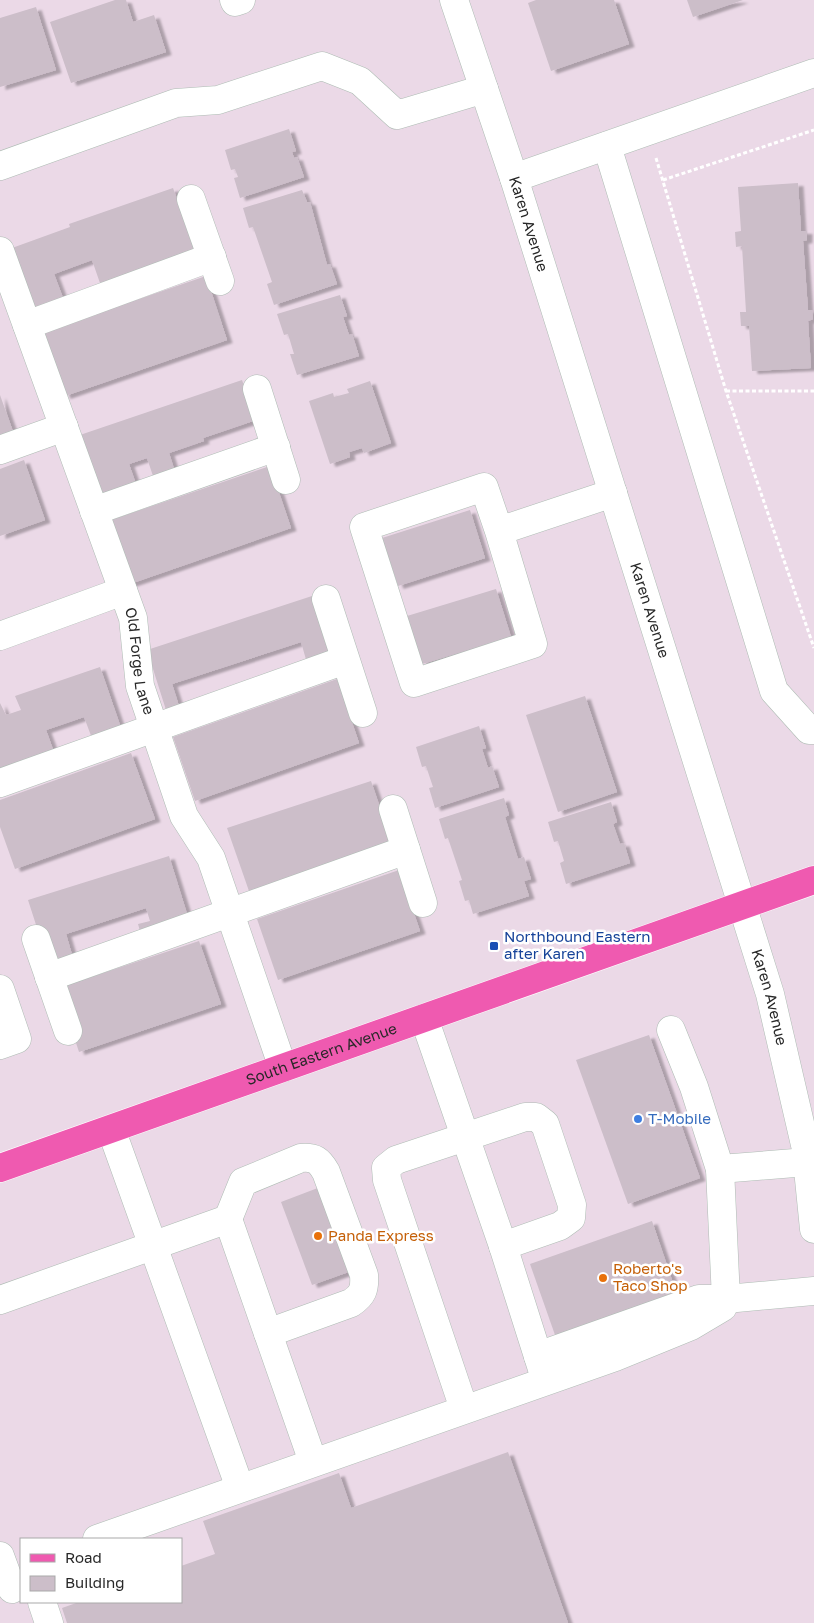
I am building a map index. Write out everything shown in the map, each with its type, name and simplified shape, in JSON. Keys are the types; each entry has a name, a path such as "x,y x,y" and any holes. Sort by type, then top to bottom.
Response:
{"main road":[{"name":"South Eastern Avenue","path":"0,1168 814,880"}],"street":[{"path":"234,0 235,2 241,0"},
{"name":"Karen Avenue","path":"454,0 514,178 770,994 808,1162 814,1229"},
{"path":"0,166 176,104 218,100 322,66 360,81 397,115 484,89"},
{"path":"514,178 814,73"},
{"path":"607,146 774,691 809,730 814,730"},
{"path":"27,325 216,269 191,199"},
{"name":"Old Forge Lane","path":"0,251 133,618 140,686 184,816 211,858 283,1068"},
{"path":"257,389 286,480"},
{"path":"0,450 64,427"},
{"path":"94,511 276,447"},
{"path":"484,487 499,531 533,644 414,683 364,527 484,487"},
{"path":"499,531 613,493"},
{"path":"0,636 123,591"},
{"path":"326,599 363,713"},
{"path":"0,784 345,660"},
{"path":"393,809 423,903"},
{"path":"49,977 406,850"},
{"path":"36,939 68,1030"},
{"path":"0,989 17,1039 0,1045"},
{"path":"424,1018 503,1246 542,1368"},
{"path":"100,1538 464,1409 542,1368 614,1357 691,1326 724,1308 726,1299 720,1169 694,1087 671,1030"},
{"path":"464,1409 387,1180 386,1168 396,1160 525,1117 536,1117 545,1124 572,1205 571,1218 560,1226 503,1246"},
{"path":"111,1128 240,1488"},
{"path":"268,1333 351,1303 361,1296 365,1286 364,1275 326,1172 320,1161 311,1157 301,1158 243,1182 228,1219 313,1462"},
{"path":"720,1169 808,1162"},
{"path":"0,1300 228,1219"},
{"path":"726,1299 814,1291"},
{"path":"0,1556 11,1590"},
{"path":"42,1603 49,1623"}],"path":[{"path":"663,180 814,130"},
{"path":"648,131 726,391 814,648"},
{"path":"726,391 814,391"}],"building":[{"path":"115,0 126,0 133,22 154,15 166,52 71,83 50,22"},
{"path":"536,0 614,0 629,44 551,71 528,3"},
{"path":"687,0 743,0 693,17"},
{"path":"36,7 56,70 0,87 0,18"},
{"path":"289,129 296,151 292,152 294,158 297,157 304,177 240,198 234,178 238,177 235,169 231,170 225,150"},
{"path":"798,183 801,231 807,231 807,240 803,241 808,310 812,310 813,319 808,321 811,368 752,371 749,326 741,326 740,312 746,312 742,246 736,247 735,232 741,231 738,187"},
{"path":"173,188 196,252 101,286 92,260 54,274 63,298 34,309 12,248 70,227 69,224"},
{"path":"302,190 307,202 310,202 327,265 330,264 337,284 274,305 267,284 272,282 253,227 249,228 243,208"},
{"path":"206,276 227,340 65,396 43,332"},
{"path":"340,295 347,316 343,317 349,335 352,334 359,356 297,375 290,354 294,354 288,334 284,335 277,314"},
{"path":"242,380 256,420 203,438 204,441 169,453 175,472 154,479 147,458 129,464 137,487 99,500 77,436"},
{"path":"370,381 391,443 364,453 362,448 349,452 350,457 330,464 309,401 333,393 334,397 349,393 347,389"},
{"path":"0,395 16,440 0,446"},
{"path":"24,460 45,520 0,536 0,469"},
{"path":"270,466 291,528 127,585 105,522"},
{"path":"470,510 485,558 398,586 382,538"},
{"path":"496,589 511,637 422,664 407,616"},
{"path":"312,596 331,655 307,663 301,642 172,684 179,706 166,710 147,650"},
{"path":"100,667 122,731 93,741 84,717 46,730 55,755 0,773 0,703 6,715 21,710 15,696"},
{"path":"337,679 359,743 195,801 173,737"},
{"path":"585,696 617,792 558,812 526,715"},
{"path":"479,726 486,748 482,749 488,768 492,766 499,787 435,808 429,788 433,787 426,766 422,767 416,747"},
{"path":"131,753 155,819 15,869 0,827 0,800"},
{"path":"371,781 393,846 250,894 227,828"},
{"path":"504,798 509,815 505,817 518,859 524,857 531,879 524,881 529,896 473,914 469,900 465,901 459,881 462,880 448,838 445,839 439,819"},
{"path":"611,802 617,822 613,824 620,844 624,843 630,863 566,884 560,863 564,861 558,841 554,842 548,822"},
{"path":"169,856 188,917 140,931 138,924 150,921 146,908 66,934 73,958 49,965 28,900"},
{"path":"399,870 420,931 278,980 257,919"},
{"path":"199,941 221,1004 79,1052 58,988"},
{"name":"T-Mobile","path":"649,1035 700,1178 628,1204 576,1060"},
{"name":"Panda Express","path":"323,1186 354,1270 312,1285 281,1202"},
{"name":"Roberto's Taco Shop","path":"652,1221 676,1292 555,1335 530,1264"},
{"path":"508,1452 568,1623 67,1623 62,1608 76,1603 182,1603 182,1566 215,1554 203,1521 339,1473 351,1508"}],"place":[{"name":"Northbound Eastern after Karen","path":"494,946"},
{"name":"T-Mobile","path":"638,1119"},
{"name":"Panda Express","path":"318,1236"},
{"name":"Roberto's Taco Shop","path":"603,1278"}]}
